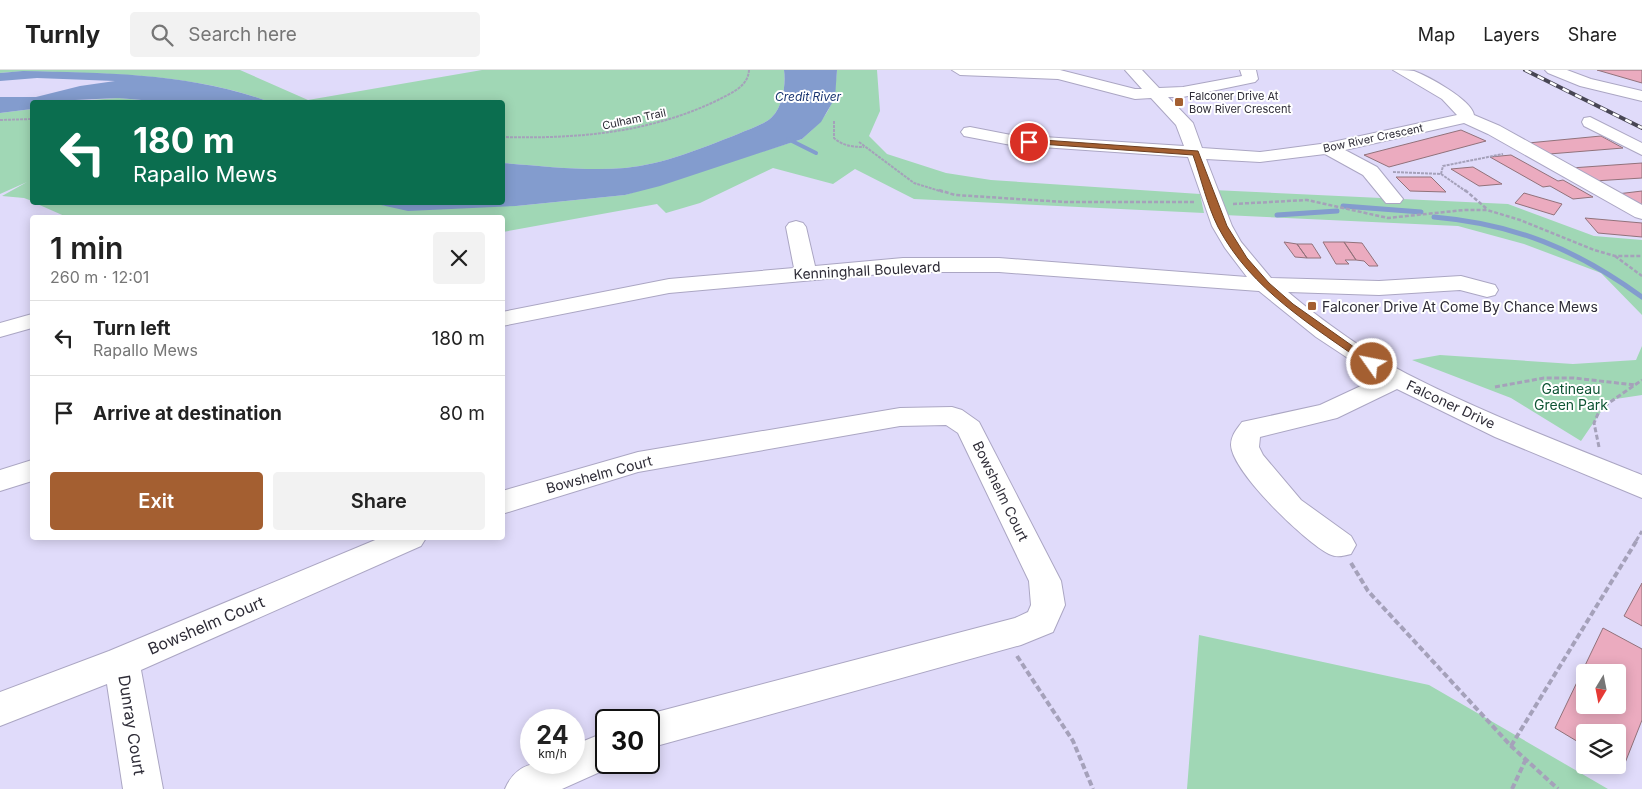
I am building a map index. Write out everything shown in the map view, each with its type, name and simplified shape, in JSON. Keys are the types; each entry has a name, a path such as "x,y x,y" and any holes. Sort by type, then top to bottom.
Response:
{"street":[{"path":"960,70 1058,74 1126,94 1200,90 1250,79 1248,70"},
{"name":"Falconer Drive","path":"1134,70 1184,122 1214,203 1232,244 1265,285 1325,332 1397,379 1505,430 1596,467 1638,478"},
{"path":"1401,70 1448,96 1465,111 1466,118 1494,130 1642,213"},
{"path":"1553,70 1586,83 1642,96"},
{"name":"Bow River Crescent","path":"970,132 1010,140 1260,157 1328,148 1466,118"},
{"path":"1590,122 1642,150"},
{"path":"1328,148 1370,171 1392,199"},
{"path":"796,227 806,273"},
{"name":"Kenninghall Boulevard","path":"505,318 669,286 903,265 999,265 1265,285 1379,288 1461,283 1487,290"},
{"path":"0,330 30,322"},
{"path":"1340,545 1290,508 1251,460 1245,446 1246,436 1252,428 1327,412 1397,379"},
{"name":"Bowshelm Court","path":"505,502 542,489 638,462 900,417 952,416 969,428 1045,581 1048,605 1041,622 1021,631 660,728"},
{"path":"0,480 30,471"},
{"name":"Bowshelm Court","path":"0,709 122,662 405,540"},
{"name":"Dunray Court","path":"122,662 143,789"},
{"path":"525,789 549,775 595,755"}],"path":[{"name":"Culham Trail","path":"505,137 559,138 600,134 678,117 711,104 741,87 748,79 749,70"},
{"path":"0,120 30,119"},
{"path":"834,121 834,138 838,142 846,145 864,146"},
{"path":"858,142 914,183 955,195 1065,202 1186,201 1244,205 1284,200 1307,200 1388,218 1464,210 1487,210 1615,256 1642,276"},
{"path":"1440,174 1443,166 1454,163 1495,154 1534,152"},
{"path":"1370,171 1440,174 1472,195 1487,210"},
{"path":"1615,256 1642,256"},
{"path":"1495,387 1544,378 1574,378 1635,385"},
{"path":"1596,467 1600,444 1594,423 1600,409 1642,380"},
{"path":"1511,746 1642,531"},
{"path":"1340,545 1368,591 1511,746 1558,789"},
{"path":"1003,636 1073,741 1093,789"},
{"path":"1512,789 1526,759"}],"green space":[{"path":"0,70 240,70 308,100 263,100 225,88 155,77 42,72 0,73"},
{"path":"482,70 784,70 785,82 779,107 769,120 761,125 683,155 654,163 625,168 564,168 505,163 505,100 308,100"},
{"path":"837,70 877,70 880,111 869,136 887,154 946,173 991,180 1200,194 1204,213 914,199 855,169 833,184 773,168 700,203 666,213 657,204 505,232 505,215 62,215 40,205 516,206 625,195 802,139 825,116 834,93"},
{"path":"118,98 142,100 92,100"},
{"path":"30,109 30,200 2,196 27,182 0,194 0,113"},
{"path":"1213,190 1508,204 1594,236 1642,240 1642,315 1601,273 1524,244 1458,226 1224,215"},
{"name":"Gatineau Green Park","path":"1642,346 1642,395 1609,400 1581,441 1511,398 1412,360 1440,355 1573,364 1636,360"},
{"path":"1199,635 1429,685 1576,770 1576,774 1582,774 1608,789 1187,789"}],"water":[{"name":"Credit River","path":"784,70 837,70 835,98 821,122 802,139 660,186 625,195 516,206 408,211 381,205 505,205 505,163 564,168 610,169 640,166 683,155 761,125 769,120 779,107 785,82"},
{"path":"23,71 148,76 210,85 264,100 142,100 118,98 30,100 30,109 0,113 0,97 36,97 80,86 115,81 37,78 0,81 0,73"}],"building":[{"path":"1597,70 1642,70 1642,83"},
{"path":"1461,130 1486,141 1389,167 1364,155"},
{"path":"1601,136 1623,148 1549,154 1528,143"},
{"path":"1511,155 1558,181 1563,180 1593,197 1573,199 1550,186 1543,187 1490,157"},
{"path":"1642,163 1642,178 1594,181 1571,168"},
{"path":"1473,167 1502,184 1479,186 1451,169"},
{"path":"1396,177 1431,177 1446,192 1410,191"},
{"path":"1642,191 1642,208 1617,194"},
{"path":"1524,193 1562,204 1554,215 1515,203"},
{"path":"1585,218 1642,223 1642,237 1598,233"},
{"path":"1284,242 1297,244 1307,258 1295,257"},
{"path":"1323,242 1344,242 1356,260 1345,260 1349,264 1336,264"},
{"path":"1344,242 1362,243 1378,266 1369,266 1364,261 1356,260"},
{"path":"1297,244 1312,244 1321,258 1307,258"},
{"path":"1642,583 1642,626 1624,616"},
{"path":"1603,628 1642,649 1642,720 1626,760 1626,724 1576,724 1576,741 1555,728 1576,684 1576,714 1626,714 1626,664 1586,664"}],"waterway":[{"path":"788,139 816,153"},
{"path":"1343,206 1421,212"},
{"path":"1277,215 1337,211"},
{"path":"1434,217 1463,220 1491,226 1544,242 1569,252 1593,265 1642,297"}],"railway":[{"path":"1525,70 1642,128"}],"place":[{"name":"Falconer Drive At Bow River Crescent","path":"1179,102"},
{"name":"Falconer Drive At Come By Chance Mews","path":"1312,306"}],"route":[{"path":"1029,142 1196,152 1222,226 1244,260 1265,285 1290,306 1372,364"}]}
